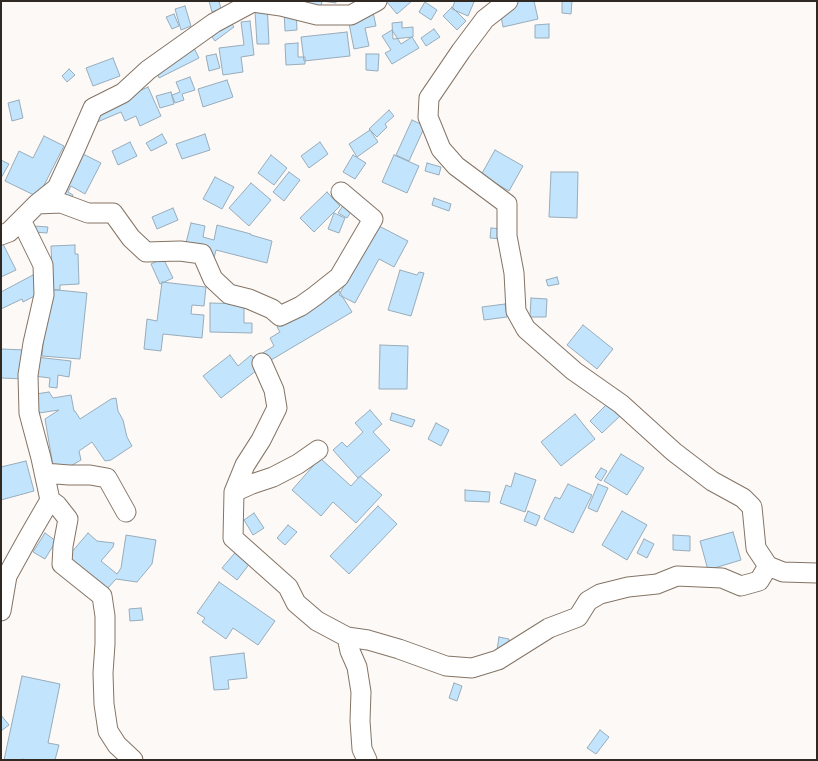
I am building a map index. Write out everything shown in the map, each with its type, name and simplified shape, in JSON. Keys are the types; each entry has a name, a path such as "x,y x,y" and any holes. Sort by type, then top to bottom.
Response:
{"street":[{"path":"1,235 9,232 37,204 57,188 93,108 123,93 148,70 214,23 253,2 281,6 317,15 351,15 377,1"},
{"path":"508,1 485,19 461,51 430,98 428,117 441,148 456,166 507,204 508,236 514,273 516,310 526,329 574,371 621,404 674,452 712,481 743,498 752,507 756,548 768,566 783,572 817,574"},
{"path":"37,204 60,203 88,213 113,213 131,238 146,252 180,251 202,254 213,279 229,294 249,299 272,309 280,316 301,306 339,277 373,219 341,192"},
{"path":"21,220 43,265 44,295 33,343 28,375 29,412 50,500 57,505 68,519 63,546 62,564 102,596 105,616 103,673 104,704 108,730 117,745 133,760"},
{"path":"262,362 274,390 277,408 261,440 245,465 234,492 233,538 288,587 296,603 317,621 347,637 368,640 399,648 446,666 472,668 498,660 549,628 578,617 588,601 600,594 628,587 657,584 677,576 722,578 741,586 759,581 768,566"},
{"path":"234,492 274,477 298,464 318,450"},
{"path":"44,473 90,475 106,478 126,512"},
{"path":"1,611 8,576 50,500"},
{"path":"347,637 350,651 357,667 361,692 360,722 362,749 367,760"}],"building":[{"path":"209,1 219,1 221,9 212,12"},
{"path":"267,1 269,44 257,44 255,11"},
{"path":"287,1 322,1 321,6"},
{"path":"322,1 336,1 336,3"},
{"path":"386,1 412,1 397,14"},
{"path":"455,1 474,2 468,16 452,9"},
{"path":"519,1 534,1 538,19 503,27 499,5"},
{"path":"562,1 572,1 571,14 562,13"},
{"path":"425,2 437,10 431,20 419,12"},
{"path":"371,3 376,26 365,28 369,46 354,49 346,8"},
{"path":"185,6 191,26 181,30 175,9"},
{"path":"452,7 466,21 457,30 443,16"},
{"path":"296,8 297,30 285,31 284,9"},
{"path":"221,9 234,27 215,41 202,24"},
{"path":"174,14 179,26 172,29 166,17"},
{"path":"250,21 254,55 241,57 243,72 223,75 219,48 244,45 241,22"},
{"path":"402,22 402,28 413,27 413,37 393,39 392,23"},
{"path":"549,24 549,38 535,38 535,25"},
{"path":"434,29 440,37 426,46 421,38"},
{"path":"392,30 401,44 412,37 419,48 392,64 385,53 391,50 382,36"},
{"path":"347,32 350,56 304,61 301,37"},
{"path":"190,40 199,58 159,78 157,73 144,80 137,67"},
{"path":"298,43 298,57 305,57 305,64 286,65 285,44"},
{"path":"216,54 220,68 209,71 206,56"},
{"path":"366,54 379,54 378,71 366,70"},
{"path":"113,58 120,76 93,86 86,68"},
{"path":"69,69 75,75 67,82 62,76"},
{"path":"190,77 195,90 182,94 184,100 175,103 172,95 180,92 176,82"},
{"path":"227,80 233,97 203,107 198,89"},
{"path":"148,87 161,116 140,126 136,116 125,121 121,112 95,123 87,105 124,98"},
{"path":"171,92 174,104 160,108 156,96"},
{"path":"19,100 23,118 12,121 8,103"},
{"path":"389,110 394,116 385,124 387,127 377,137 369,129"},
{"path":"412,120 425,126 409,161 396,155"},
{"path":"370,130 378,142 357,157 349,144"},
{"path":"162,134 167,143 151,151 146,143"},
{"path":"205,134 210,150 182,159 176,144"},
{"path":"44,136 64,146 38,197 5,181 19,151 33,158"},
{"path":"130,142 137,156 118,165 112,151"},
{"path":"320,142 328,154 309,168 301,156"},
{"path":"495,150 523,166 509,191 481,175"},
{"path":"79,152 101,163 85,194 71,186 68,192 73,195 69,202 57,196"},
{"path":"271,155 287,168 274,185 258,173"},
{"path":"353,155 366,163 355,179 343,172"},
{"path":"394,155 419,166 407,193 382,182"},
{"path":"1,160 9,164 1,178"},
{"path":"427,163 441,167 439,175 425,171"},
{"path":"289,172 300,180 284,201 273,192"},
{"path":"551,172 578,172 577,218 549,217"},
{"path":"215,177 234,187 222,209 203,199"},
{"path":"251,183 271,200 249,226 229,208"},
{"path":"327,192 340,206 314,232 300,218"},
{"path":"434,198 451,204 449,211 432,205"},
{"path":"344,204 353,209 347,218 338,213"},
{"path":"173,208 178,220 157,229 152,217"},
{"path":"334,213 345,218 339,233 328,229"},
{"path":"191,223 205,226 203,237 214,240 217,225 272,241 267,263 216,250 213,262 183,255"},
{"path":"377,225 408,241 394,267 379,259 355,303 339,295"},
{"path":"34,226 48,227 47,233 34,232"},
{"path":"491,228 503,229 502,239 490,238"},
{"path":"3,244 16,270 1,277 1,245"},
{"path":"75,245 75,254 78,254 79,284 60,285 60,290 53,290 51,246"},
{"path":"163,258 173,278 160,284 151,264"},
{"path":"400,270 417,275 419,272 424,273 411,316 388,310"},
{"path":"33,275 42,292 23,302 22,299 1,309 1,292"},
{"path":"557,277 559,284 548,286 546,280"},
{"path":"162,282 206,287 204,306 192,305 191,314 204,315 202,338 163,334 161,351 144,349 147,319 157,321"},
{"path":"48,289 87,293 80,359 42,356"},
{"path":"339,291 352,312 266,363 261,354 274,346 270,338 280,332 277,327"},
{"path":"531,298 547,299 546,317 530,317"},
{"path":"210,303 244,304 244,323 252,323 252,333 210,332"},
{"path":"505,304 507,317 484,320 482,307"},
{"path":"583,325 613,349 597,369 567,345"},
{"path":"380,345 408,346 407,389 379,389"},
{"path":"1,349 25,350 24,379 1,378"},
{"path":"230,355 238,366 251,355 261,367 221,398 203,376"},
{"path":"36,357 71,361 69,377 58,375 57,388 49,387 50,378 34,376"},
{"path":"49,392 53,398 71,395 74,411 80,419 111,399 116,398 118,411 123,420 127,437 132,446 111,460 105,461 92,442 79,451 81,460 64,470 54,472 45,419 59,410 39,413 36,394"},
{"path":"608,403 620,416 602,433 590,421"},
{"path":"370,410 382,424 373,432 390,450 358,478 333,450 342,442 347,447 363,432 355,423"},
{"path":"392,413 415,420 412,427 390,420"},
{"path":"575,414 595,439 561,466 541,442"},
{"path":"436,423 449,430 441,446 428,439"},
{"path":"621,454 644,468 627,495 604,481"},
{"path":"320,458 351,486 360,476 382,495 356,523 333,502 321,516 292,490"},
{"path":"26,461 34,491 1,500 1,467"},
{"path":"601,468 607,471 601,481 595,477"},
{"path":"515,473 536,480 525,512 500,503 506,485 511,487"},
{"path":"568,484 592,495 573,533 544,519 555,497 560,499"},
{"path":"598,484 608,488 597,512 588,508"},
{"path":"465,490 490,492 489,502 465,501"},
{"path":"378,506 397,524 349,574 330,556"},
{"path":"528,511 540,516 536,526 524,521"},
{"path":"622,511 647,525 627,560 602,545"},
{"path":"254,513 264,528 253,535 244,520"},
{"path":"288,525 297,532 285,545 277,538"},
{"path":"733,532 741,560 708,570 700,541"},
{"path":"45,533 56,541 45,559 33,552"},
{"path":"88,533 97,541 114,543 113,547 101,561 117,574 121,568 126,535 156,540 152,564 137,582 116,579 107,589 65,560"},
{"path":"673,535 690,536 690,551 673,550"},
{"path":"644,539 654,544 647,558 637,553"},
{"path":"240,547 254,558 237,580 222,568"},
{"path":"219,582 275,621 258,645 233,628 226,639 202,622 205,618 197,613"},
{"path":"141,608 143,620 130,621 129,609"},
{"path":"499,637 509,639 508,651 497,650"},
{"path":"244,653 247,678 228,680 229,689 214,690 210,657"},
{"path":"22,676 60,684 48,743 59,745 55,760 4,760"},
{"path":"454,683 462,686 457,701 449,698"},
{"path":"1,715 9,725 1,731"},
{"path":"600,730 609,737 596,754 587,748"}]}
